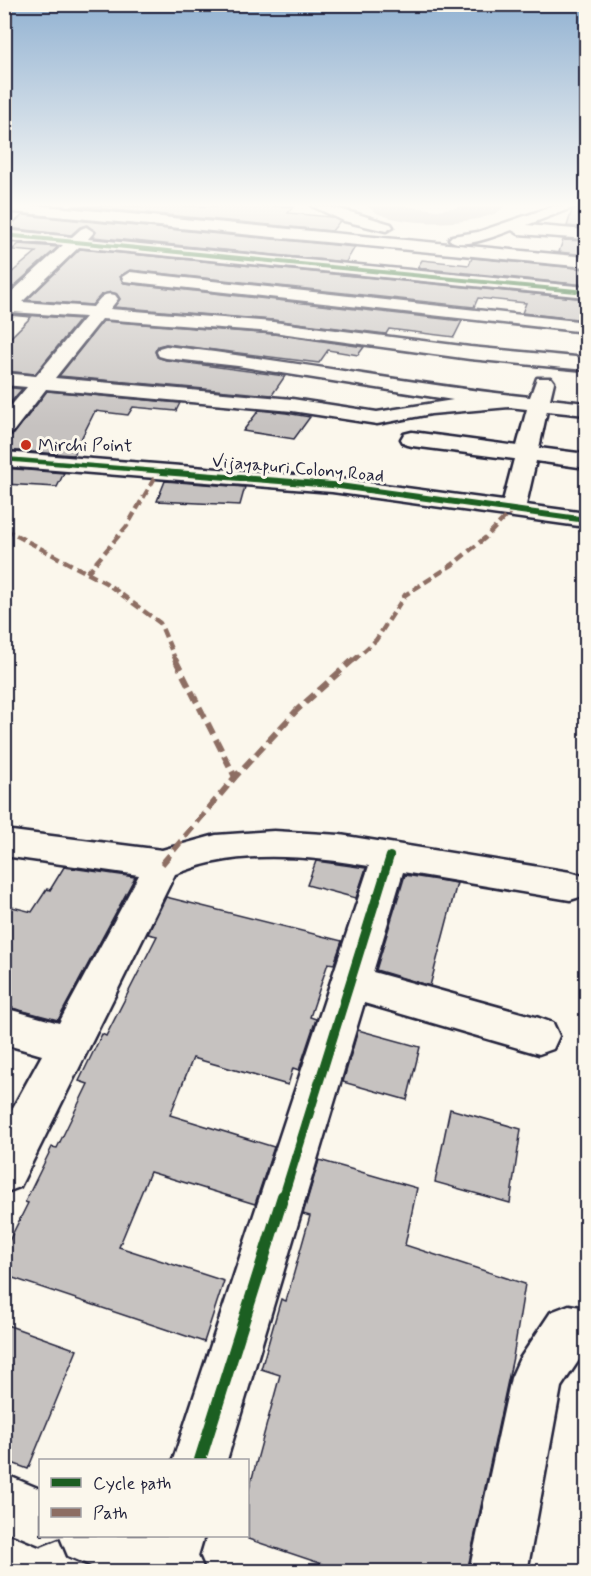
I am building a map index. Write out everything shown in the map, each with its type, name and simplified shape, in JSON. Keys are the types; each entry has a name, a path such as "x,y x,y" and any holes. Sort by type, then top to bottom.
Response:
{"street":[{"path":"6,307 36,280"},
{"path":"8,421 97,312 128,280"},
{"path":"153,280 586,327"},
{"path":"286,294 299,280"},
{"path":"461,280 577,291 558,324 513,509"},
{"path":"6,307 97,312 273,327 586,364"},
{"path":"152,372 191,320"},
{"path":"4,380 40,383 152,372 238,360 586,409"},
{"path":"152,372 292,405 377,418 432,408 510,400"},
{"path":"412,439 586,461"},
{"name":"Vijayapuri Colony Road","path":"4,459 332,485 586,520"},
{"path":"4,843 162,864 216,848 274,844 340,848 570,886"},
{"path":"201,1459 390,856"},
{"path":"4,1171 162,864"},
{"path":"351,982 539,1036"},
{"path":"4,1026 70,1045"},
{"path":"498,1572 537,1378 568,1330 586,1333"},
{"path":"4,1502 39,1517"},
{"path":"92,1537 173,1558"}],"building":[{"path":"4,280 21,280 4,295"},
{"path":"48,280 122,280 124,283 462,321 454,337 389,329 386,334 273,320 114,307 120,299 117,294 111,292 101,295 92,305 27,300"},
{"path":"219,280 389,280 586,299 586,320 522,313 526,303 478,298 474,307"},
{"path":"532,280 586,280 586,285"},
{"path":"9,315 80,319 35,374 4,371 4,344 31,317"},
{"path":"103,321 273,334 364,347 358,355 328,350 319,363 166,344 158,346 155,351 157,357 166,360 285,376 272,395 59,376"},
{"path":"4,387 22,389 4,410"},
{"path":"47,391 180,403 176,411 133,407 128,415 95,411 73,455 4,450 4,436 14,434"},
{"path":"259,410 310,417 294,439 243,431"},
{"path":"4,468 64,473 57,487 4,484"},
{"path":"165,481 245,487 240,505 157,501"},
{"path":"316,861 366,868 356,898 307,885"},
{"path":"64,867 135,877 58,1020 4,1006 4,905 32,912 47,889 50,890"},
{"path":"405,875 457,883 430,986 376,970"},
{"path":"166,897 342,941 334,964 328,963 310,1017 316,1019 299,1070 293,1068 288,1085 193,1058 170,1115 274,1147 255,1204 150,1172 119,1247 224,1281 204,1342 4,1275 4,1251 28,1203 25,1202 52,1147 57,1148 88,1084 79,1081 102,1034 106,1036 157,936 148,934"},
{"path":"358,1030 420,1047 407,1100 343,1082"},
{"path":"450,1109 521,1129 510,1203 435,1182"},
{"path":"319,1160 417,1188 405,1245 525,1284 513,1357 467,1572 346,1572 248,1539 249,1489 280,1375 261,1369 281,1299 286,1301 310,1216 303,1214"},
{"path":"4,1324 77,1350 28,1469 4,1460"}],"marked path":[{"path":"87,573 127,526 158,471"},
{"path":"162,864 235,777 297,710 376,640 405,595 452,565 485,538 513,509"},
{"path":"4,529 106,583 160,623 172,653 235,777"}],"cycle path":[{"path":"459,280 586,292"},
{"path":"4,459 332,485 586,520"},
{"path":"200,1459 390,856"}],"place":[{"name":"Mirchi Point","path":"26,445"}]}
